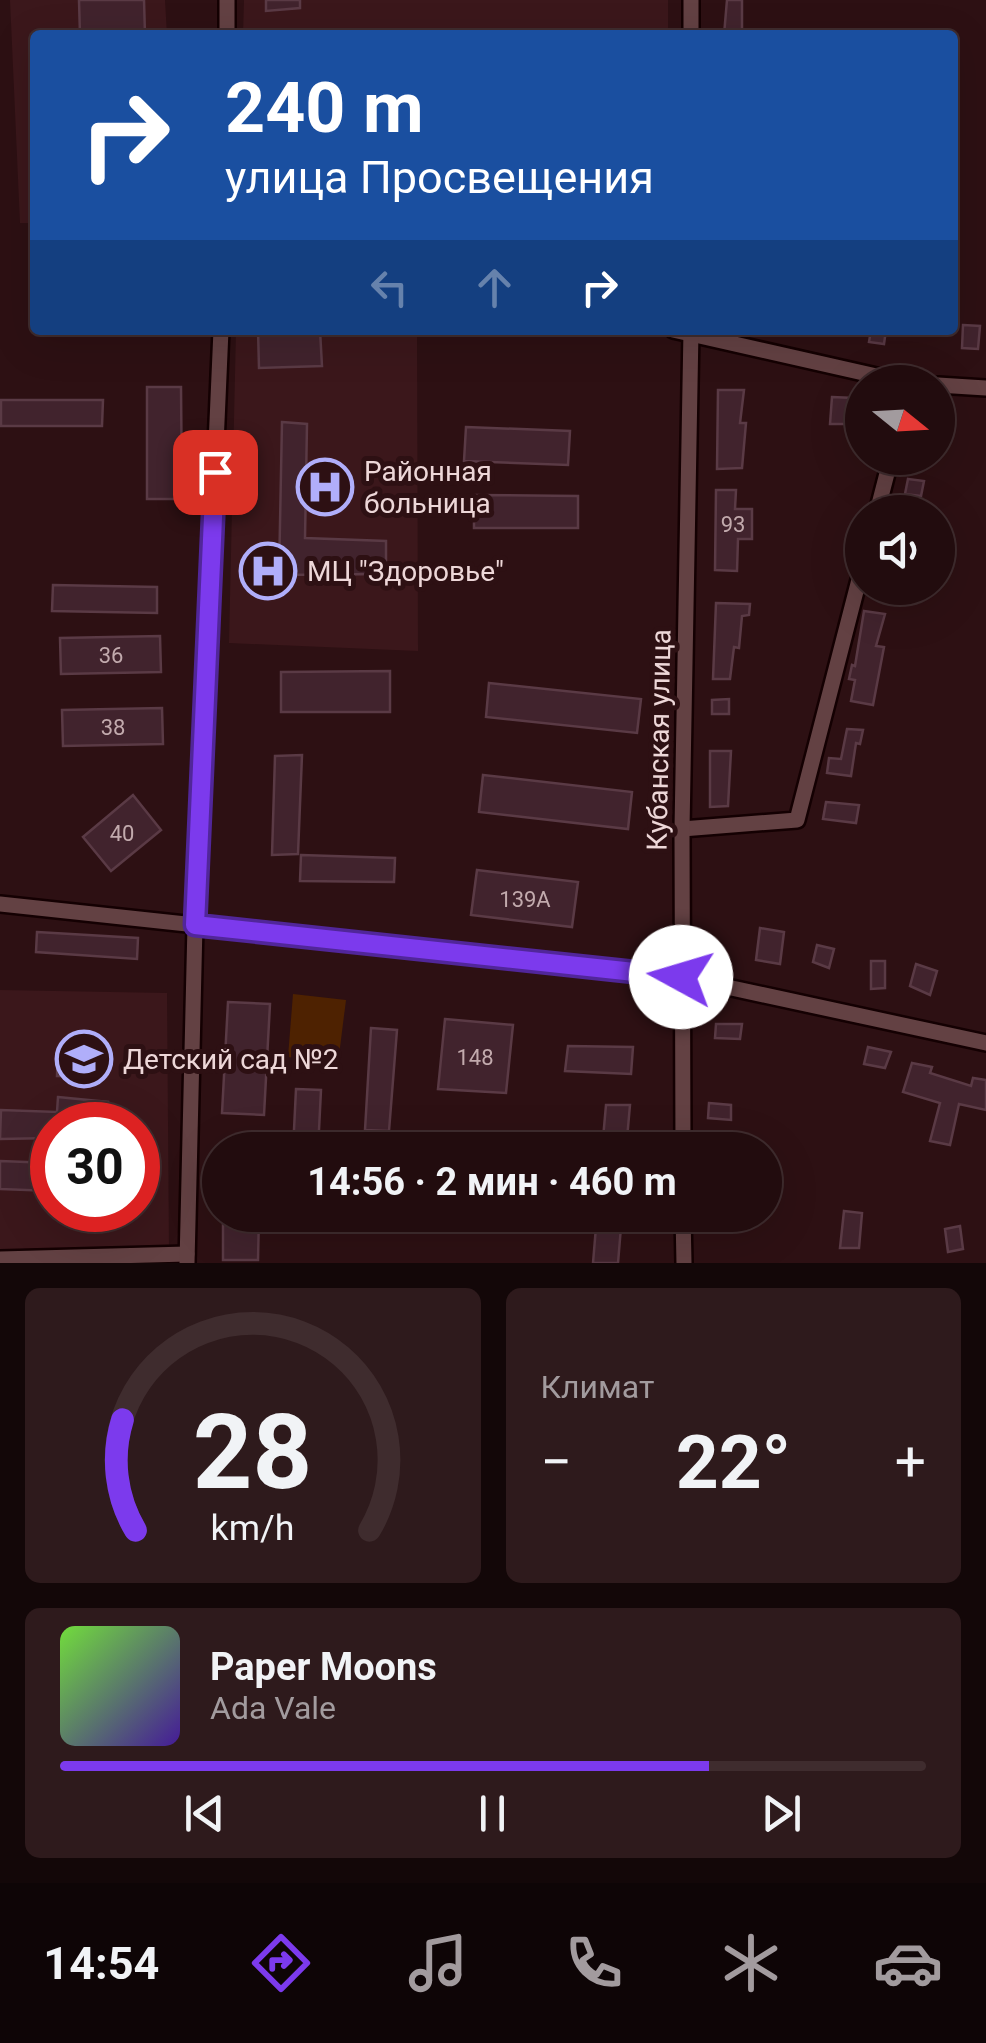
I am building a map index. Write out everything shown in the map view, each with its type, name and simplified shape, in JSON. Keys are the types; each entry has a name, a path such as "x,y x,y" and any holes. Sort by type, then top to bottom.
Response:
{"street":[{"path":"227,0 227,30"},
{"path":"690,0 691,30"},
{"path":"0,1259 187,1259 195,925 221,335"},
{"name":"Кубанская улица","path":"682,1132 682,829 691,335"},
{"path":"708,335 845,368"},
{"path":"955,386 986,388"},
{"path":"682,829 797,820 852,605"},
{"path":"0,904 681,977 986,1043"},
{"path":"683,1232 684,1263"}],"shaded area":[{"path":"10,0 165,0 167,30 30,30 30,223 20,223"},
{"path":"244,0 668,0 668,30 243,30"},
{"name":"Районная больница","path":"236,335 417,335 418,651 229,643"},
{"name":"Детский сад №2","path":"0,990 167,993 169,1249 0,1249"},
{"path":"293,994 346,1000 338,1063 288,1057"}],"building":[{"path":"79,0 144,0 145,30 80,30"},
{"path":"266,0 300,0 300,8 266,11"},
{"path":"727,0 742,0 742,30 724,30"},
{"path":"963,325 980,326 978,349 962,348"},
{"path":"258,335 320,335 322,366 259,368"},
{"path":"870,335 885,335 884,344 869,342"},
{"path":"147,387 181,387 182,499 147,499"},
{"path":"718,390 744,390 740,423 746,423 742,468 717,469"},
{"path":"832,397 845,398 845,424 830,424"},
{"path":"1,400 103,400 102,426 1,426"},
{"path":"282,422 307,424 305,538 386,541 386,574 279,575"},
{"path":"466,427 570,431 568,465 464,461"},
{"path":"908,479 924,481 921,495 905,494"},
{"path":"716,490 736,490 735,509 752,509 752,539 738,539 737,571 715,570"},
{"path":"474,495 578,496 578,528 474,528"},
{"path":"53,585 157,587 157,613 52,611"},
{"path":"716,603 750,604 749,615 742,616 739,648 734,647 730,679 713,679"},
{"path":"864,611 885,614 876,646 884,647 873,705 851,701 855,680 849,679 852,665 855,666"},
{"path":"160,636 161,672 61,674 60,638"},
{"path":"390,671 390,712 281,712 281,672"},
{"path":"489,683 641,699 637,733 486,717"},
{"path":"729,699 729,714 712,714 712,700"},
{"path":"162,708 163,744 63,746 62,710"},
{"path":"847,729 863,730 860,744 856,743 851,776 827,773 829,758 841,759"},
{"path":"710,751 731,751 728,806 710,807"},
{"path":"302,755 298,854 272,855 275,756"},
{"path":"483,775 632,792 628,829 479,812"},
{"path":"133,795 161,830 111,871 83,837"},
{"path":"826,802 859,805 856,823 823,819"},
{"path":"301,855 395,858 394,882 300,881"},
{"path":"477,870 578,882 572,927 471,915"},
{"path":"760,928 784,932 780,964 756,960"},
{"path":"37,932 138,938 137,959 36,952"},
{"path":"817,945 834,949 829,968 813,962"},
{"path":"871,961 885,961 885,988 871,989"},
{"path":"916,964 937,971 930,995 910,986"},
{"path":"228,1002 270,1004 264,1115 222,1113"},
{"path":"445,1019 513,1025 506,1093 438,1089"},
{"path":"716,1024 742,1024 740,1039 715,1038"},
{"path":"371,1028 397,1030 389,1131 365,1130"},
{"path":"568,1046 633,1047 631,1074 565,1071"},
{"path":"868,1047 891,1052 885,1068 864,1064"},
{"path":"58,1049 107,1050 106,1077 57,1076"},
{"path":"912,1063 932,1067 930,1073 971,1086 973,1078 986,1080 986,1110 959,1104 950,1145 930,1141 940,1103 903,1092"},
{"path":"296,1089 321,1090 319,1132 294,1132"},
{"path":"58,1097 108,1102 58,1102"},
{"path":"709,1103 731,1105 731,1120 708,1118"},
{"path":"606,1105 630,1105 628,1132 604,1132"},
{"path":"1,1110 30,1111 30,1138 0,1139"},
{"path":"0,1161 30,1162 30,1190 0,1189"},
{"path":"844,1211 862,1213 859,1248 840,1248"},
{"path":"960,1226 963,1249 948,1252 945,1229"},
{"path":"223,1232 259,1232 258,1260 223,1260"},
{"path":"596,1232 621,1232 618,1263 593,1263"}],"place":[{"name":"Районная больница","path":"325,487"},
{"name":"МЦ \"Здоровье\"","path":"268,571"},
{"name":"Детский сад №2","path":"84,1059"}],"route":[{"path":"215,472 195,925 681,977"}]}
